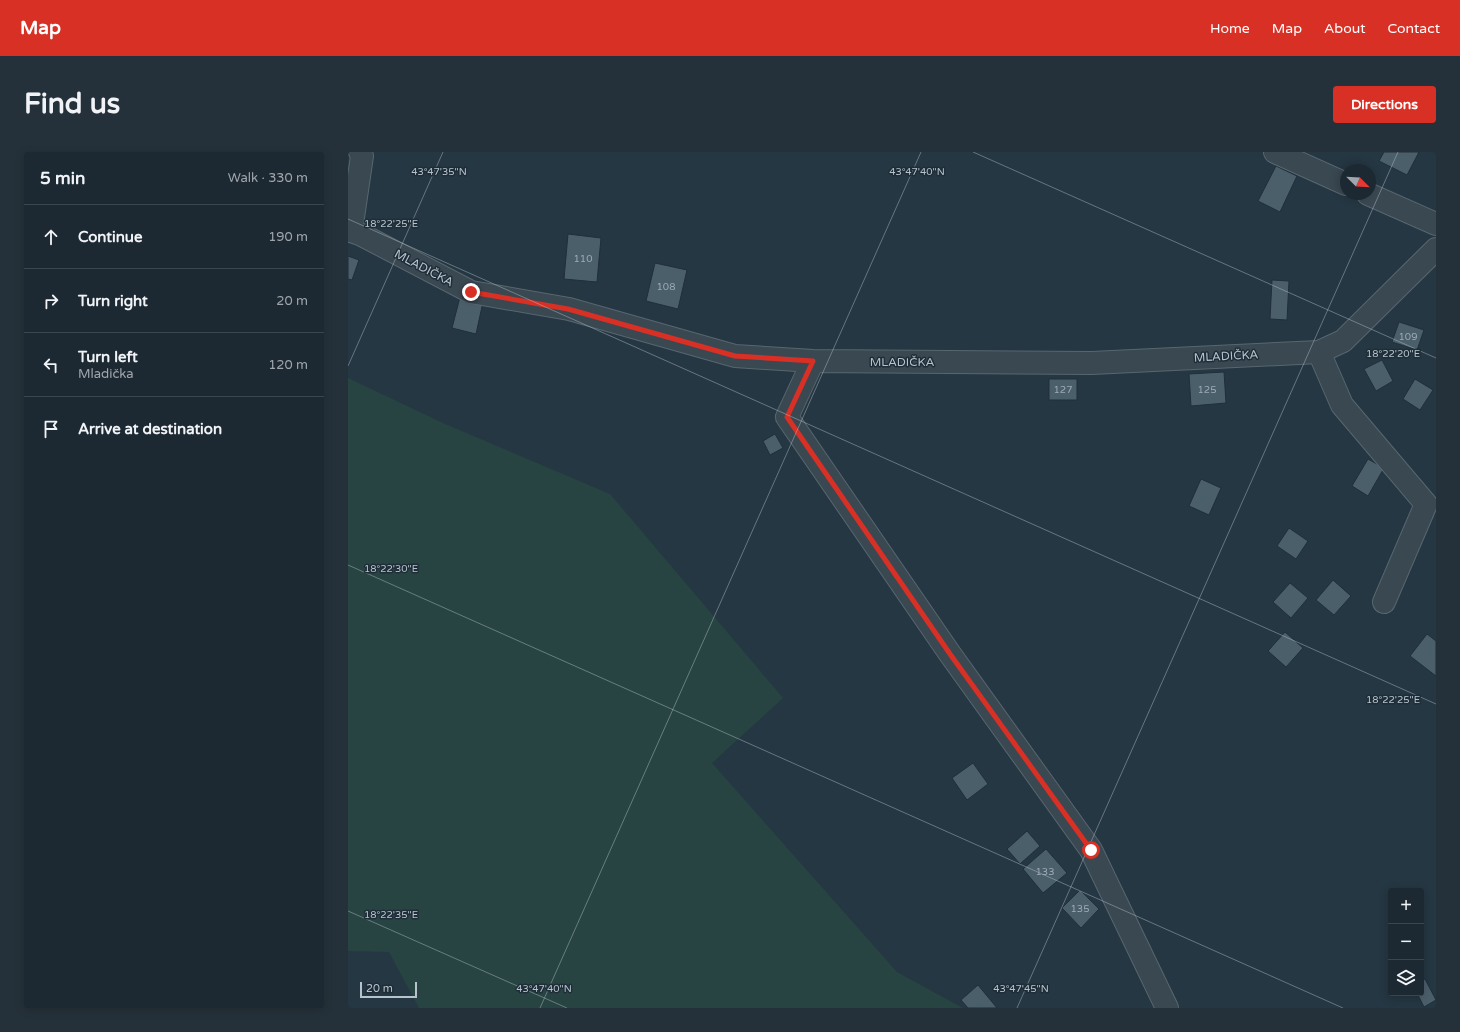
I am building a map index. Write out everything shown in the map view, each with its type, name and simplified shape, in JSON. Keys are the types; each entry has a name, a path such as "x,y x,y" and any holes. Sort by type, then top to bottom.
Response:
{"street":[{"name":"MLADIČKA","path":"360,152 362,156 350,230 471,292 568,309 735,356 813,361 1092,363 1319,352 1343,341 1436,249"},
{"path":"1275,152 1340,181"},
{"path":"1376,198 1436,224"},
{"path":"1319,352 1342,404 1426,504 1384,602"},
{"path":"813,361 787,417 950,654 1091,850 1167,1008"}],"green space":[{"path":"348,378 443,423 610,494 783,698 712,763 897,972 963,1008 419,1008 389,952 348,951"}],"building":[{"path":"1384,152 1419,152 1407,175 1379,161"},
{"path":"1276,166 1297,176 1280,212 1258,201"},
{"path":"568,234 601,238 597,282 564,279"},
{"path":"348,256 359,260 352,280 348,279"},
{"path":"655,263 687,270 678,309 646,301"},
{"path":"1272,280 1289,281 1287,320 1270,319"},
{"path":"460,297 483,302 476,334 452,328"},
{"path":"1399,322 1424,330 1417,350 1392,342"},
{"path":"1382,360 1393,381 1376,391 1364,369"},
{"path":"1224,372 1226,403 1191,406 1189,374"},
{"path":"1049,379 1077,379 1077,400 1049,400"},
{"path":"1415,379 1433,390 1420,410 1403,399"},
{"path":"775,434 783,448 770,455 763,441"},
{"path":"1368,459 1384,468 1368,496 1352,486"},
{"path":"1201,479 1221,488 1209,515 1189,506"},
{"path":"1289,528 1308,541 1296,559 1277,546"},
{"path":"1333,580 1351,596 1334,615 1316,600"},
{"path":"1290,583 1308,598 1291,618 1273,602"},
{"path":"1285,632 1303,648 1286,667 1268,651"},
{"path":"1427,634 1436,641 1436,676 1410,656"},
{"path":"973,763 988,784 967,800 952,778"},
{"path":"1027,831 1040,846 1020,864 1007,849"},
{"path":"1046,849 1067,873 1043,893 1023,869"},
{"path":"1080,890 1099,909 1081,928 1062,908"},
{"path":"1424,980 1436,1000 1424,1007 1418,996 1424,996"},
{"path":"978,985 997,1008 968,1008 961,1000"}],"route":[{"path":"471,292 568,309 735,356 813,361 787,417 950,654 1091,850"}]}
